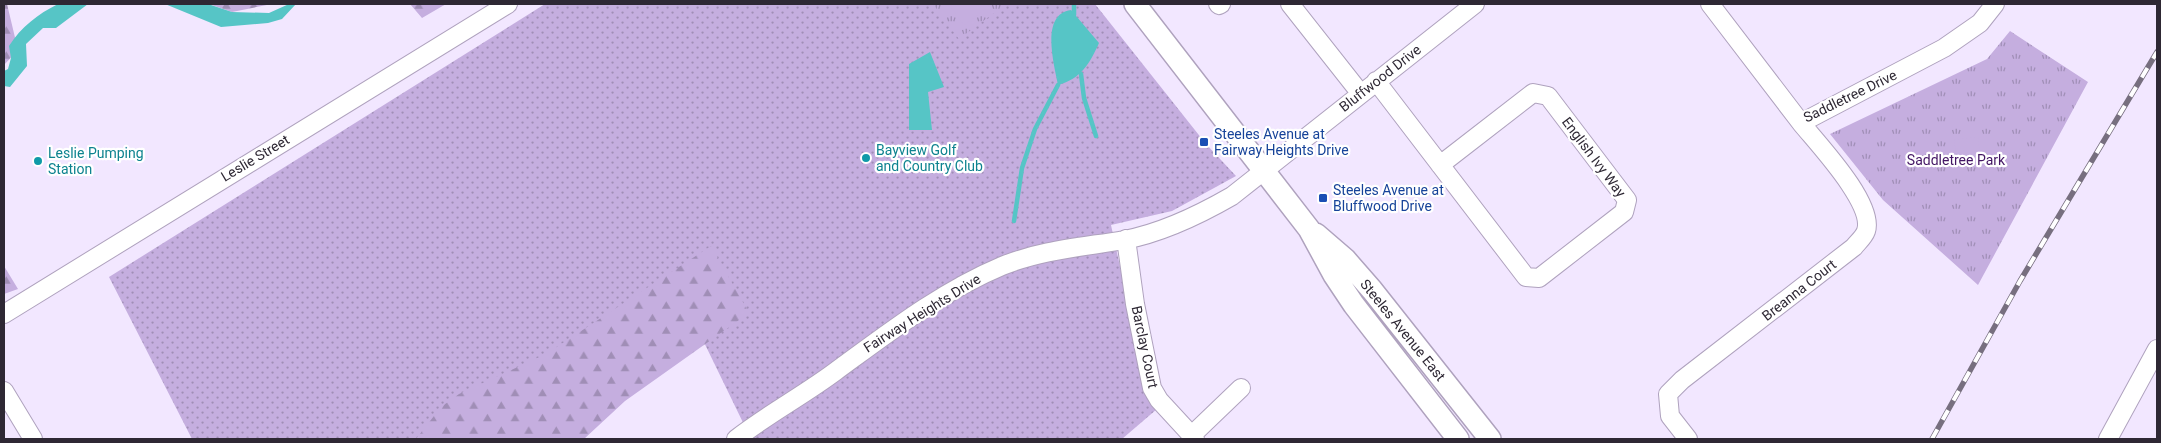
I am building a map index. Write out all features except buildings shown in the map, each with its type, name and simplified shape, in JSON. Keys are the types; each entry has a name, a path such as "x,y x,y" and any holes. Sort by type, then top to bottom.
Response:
{"main road":[{"name":"Steeles Avenue East","path":"1134,4 1309,229 1334,275 1354,305 1458,439"},
{"name":"Steeles Avenue East","path":"1309,229 1345,259 1372,290 1490,439"}],"street":[{"name":"Leslie Street","path":"4,314 508,4"},
{"path":"1290,4 1361,94"},
{"name":"Bluffwood Drive","path":"1262,171 1475,4"},
{"name":"Saddletree Drive","path":"1710,4 1801,124 1944,48 1980,23 1995,4"},
{"name":"English Ivy Way","path":"1376,81 1440,165 1526,277 1539,278 1624,212 1627,200 1548,96 1533,93 1440,165"},
{"name":"Breanna Court","path":"1688,439 1670,416 1668,394 1682,380 1854,247 1866,231 1865,213 1856,192 1801,124"},
{"name":"Fairway Heights Drive","path":"736,439 836,371 875,341 976,278 1004,265 1065,248 1126,240 1200,215 1232,196 1262,171"},
{"name":"Barclay Court","path":"1126,240 1152,388 1159,400 1194,437"},
{"path":"2108,439 2157,349"},
{"path":"1194,437 1240,388"},
{"path":"4,391 33,439"}],"green space":[{"path":"4,4 7,4 18,50 4,65"},
{"path":"209,4 272,4 232,12"},
{"path":"410,4 446,4 422,18"},
{"name":"Bayview Golf and Country Club","path":"545,4 1095,4 1206,144 1236,176 1172,211 1111,225 1146,387 1157,409 1122,439 751,439 698,330 562,439 192,439 109,277"},
{"path":"933,4 1006,4 959,39"},
{"path":"953,4 992,4 964,25 950,6"},
{"name":"Saddletree Park","path":"2010,31 2088,82 1978,285 1883,200 1830,134 1987,59"},
{"path":"1978,137 1980,156 1957,158 1954,140"},
{"path":"711,246 749,313 625,401 584,439 416,439 441,407 459,394 546,354"},
{"path":"4,266 18,289 4,294"}],"shaded area":[{"path":"58,4 88,4 56,28 43,28 26,44 27,66 10,87 4,86 4,71 8,69 11,58 9,46 31,22"},
{"path":"165,4 208,4 232,12 269,13 289,4 296,4 282,19 268,23 221,27"},
{"path":"1071,10 1099,43 1084,69 1073,79 1058,85 1052,53 1052,30 1055,20 1061,14"},
{"path":"930,52 944,87 928,92 932,130 909,130 909,64"}],"waterway":[{"path":"1074,4 1074,15"},
{"path":"1081,74 1084,98 1096,136"},
{"path":"1014,221 1022,168 1035,129 1058,85"}],"railway":[{"path":"1932,439 2020,281 2157,52"}],"place":[{"name":"Steeles Avenue at Fairway Heights Drive","path":"1204,142"},
{"name":"Bayview Golf and Country Club","path":"866,158"},
{"name":"Leslie Pumping Station","path":"38,161"},
{"name":"Steeles Avenue at Bluffwood Drive","path":"1323,198"}]}
